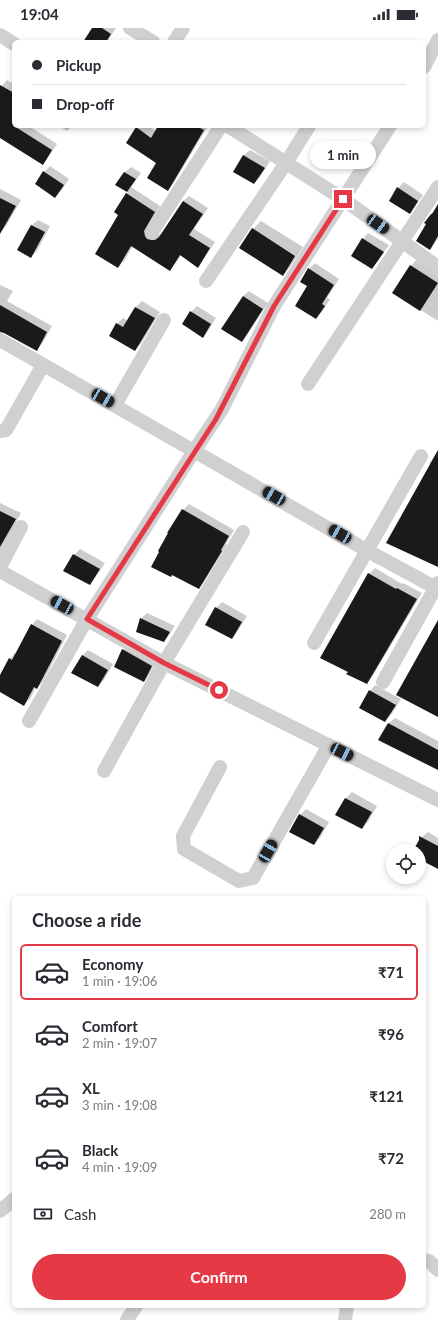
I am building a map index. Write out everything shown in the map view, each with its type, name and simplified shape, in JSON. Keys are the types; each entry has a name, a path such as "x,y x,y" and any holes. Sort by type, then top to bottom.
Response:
{"street":[{"path":"130,28 149,40"},
{"path":"175,40 183,28"},
{"path":"0,35 12,43"},
{"path":"426,63 438,40"},
{"path":"152,232 220,128"},
{"path":"231,128 343,199 438,267"},
{"path":"206,281 286,163 308,128"},
{"path":"29,721 87,619 222,409 274,306 389,128"},
{"path":"308,384 438,187"},
{"path":"115,405 164,320"},
{"path":"0,340 366,550 437,587 383,682"},
{"path":"0,431 6,430 43,365"},
{"path":"314,643 420,456"},
{"path":"0,567 21,527"},
{"path":"104,771 164,663 242,532"},
{"path":"0,570 164,663 438,800"},
{"path":"220,767 183,836 184,849 239,881 253,878 329,745"},
{"path":"0,1211 12,1201"},
{"path":"426,1260 429,1261 438,1270"},
{"path":"127,1320 135,1308"},
{"path":"345,1320 346,1308"}],"building":[{"path":"92,28 102,28 111,34 107,40 84,40"},
{"path":"0,85 12,92 12,128 17,128 52,150 43,165 0,138"},
{"path":"135,128 151,138 157,128 200,128 204,130 168,191 147,178 156,163 126,143"},
{"path":"243,155 265,168 254,184 233,172"},
{"path":"43,171 64,185 55,198 35,184"},
{"path":"124,172 136,179 127,192 115,185"},
{"path":"397,187 418,201 410,214 389,201"},
{"path":"126,193 155,212 144,231 147,239 155,240 159,237 183,201 203,214 189,235 210,248 198,268 180,255 170,271 131,246 118,268 95,254 118,215 114,212"},
{"path":"0,198 16,206 0,234"},
{"path":"438,204 438,236 430,250 416,241 426,224 424,223"},
{"path":"31,225 45,232 31,258 17,250"},
{"path":"252,228 295,256 283,276 239,248"},
{"path":"362,238 384,252 372,269 351,256"},
{"path":"410,265 438,283 420,311 392,293"},
{"path":"308,268 334,285 322,304 325,306 316,319 295,306 307,286 300,282"},
{"path":"243,296 263,309 242,342 221,329"},
{"path":"0,305 47,332 37,351 0,332"},
{"path":"135,307 155,318 135,351 109,336 116,323 123,327"},
{"path":"190,311 211,324 203,338 182,324"},
{"path":"438,450 438,567 386,543"},
{"path":"182,509 229,536 221,550 222,551 199,589 172,575 171,577 151,567 167,533"},
{"path":"0,511 16,519 0,547"},
{"path":"73,554 100,569 90,585 63,571"},
{"path":"368,573 417,599 367,684 346,674 348,672 320,658"},
{"path":"215,607 242,622 232,639 205,625"},
{"path":"140,618 170,632 164,642 136,632"},
{"path":"438,620 438,717 396,695"},
{"path":"31,624 62,641 37,689 34,687 24,706 0,692 0,675 9,658 12,660"},
{"path":"122,649 152,666 144,682 114,667"},
{"path":"82,655 108,670 98,687 71,673"},
{"path":"369,690 396,705 385,722 359,708"},
{"path":"388,723 438,750 438,770 378,740"},
{"path":"345,798 372,812 362,829 335,815"},
{"path":"299,814 324,828 314,845 289,832"},
{"path":"419,836 438,846 438,869 426,863 426,844 417,844"}],"route":[{"path":"219,690 164,663 87,619 216,419 274,306 343,199"}]}
